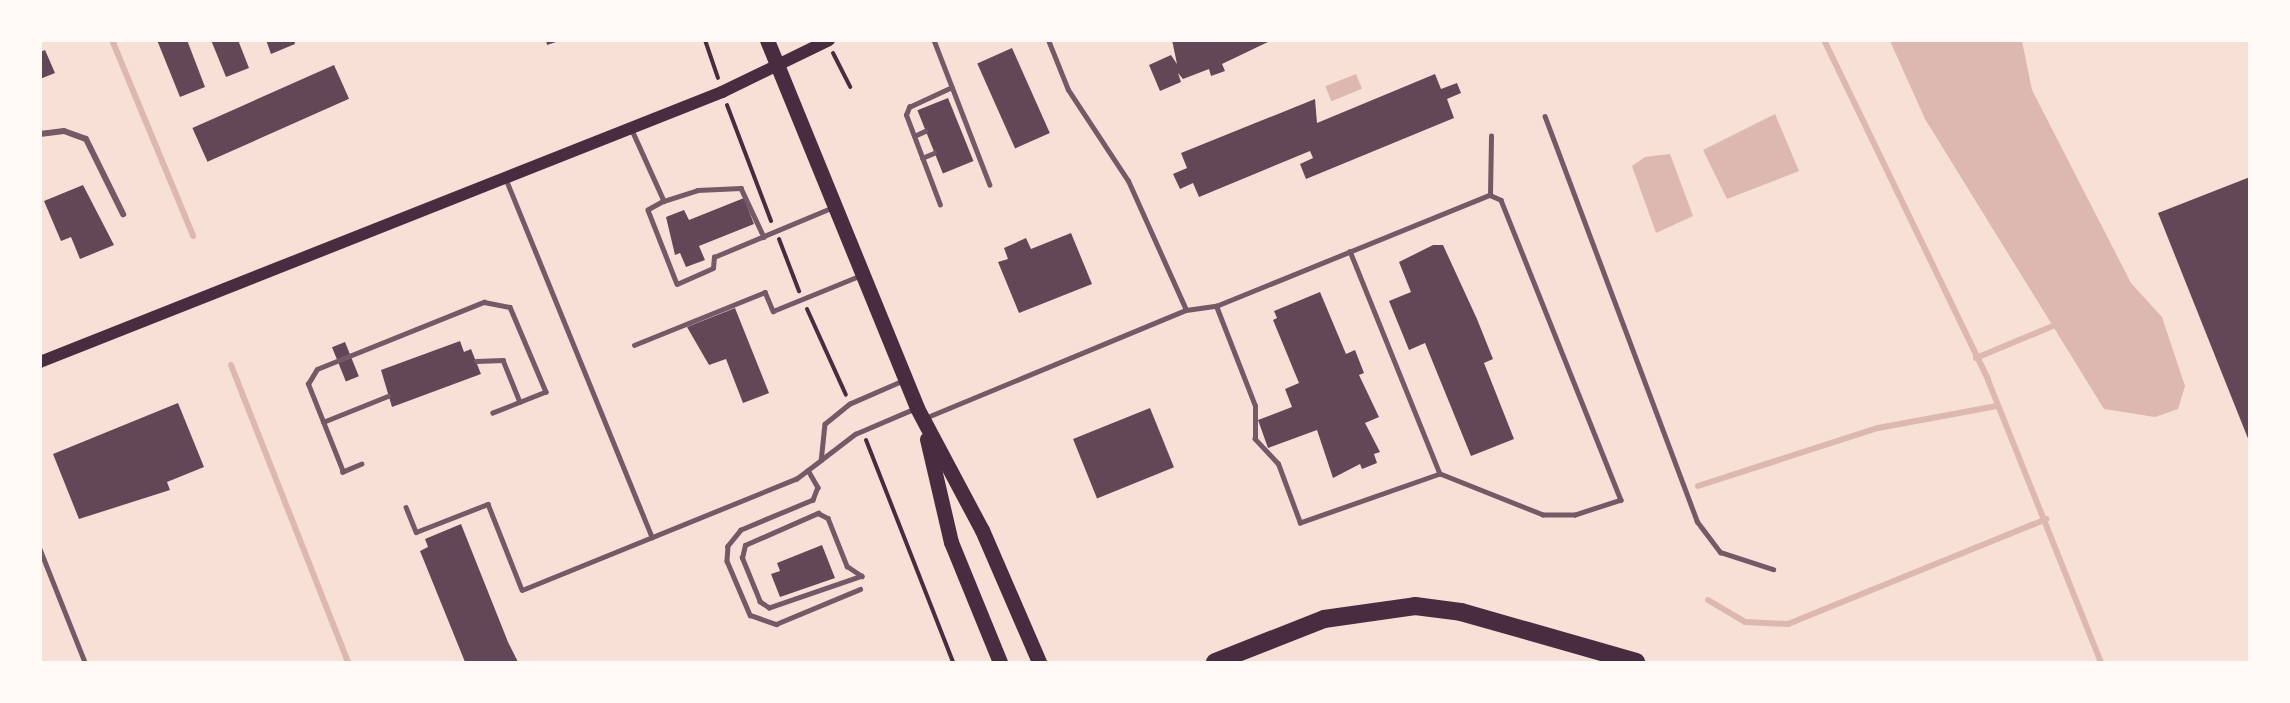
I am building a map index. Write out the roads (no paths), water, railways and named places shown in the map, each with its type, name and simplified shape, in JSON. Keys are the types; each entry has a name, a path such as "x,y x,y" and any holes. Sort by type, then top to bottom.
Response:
{"highway":[{"path":"1215,663 1324,619 1415,606 1461,612 1636,663"}],"main road":[{"path":"767,40 920,413 982,530 1039,663"},
{"path":"40,362 414,210 506,179 722,92 828,41"},
{"path":"920,413 951,542 1000,663"}],"street":[{"path":"40,134 64,131 86,139 123,214"}],"lane":[{"path":"934,40 990,185"},
{"path":"1048,40 1068,90 1128,181 1186,310"},
{"path":"940,205 906,115 909,107 952,87"},
{"path":"956,118 963,115"},
{"path":"1545,116 1697,521 1720,552 1773,569"},
{"path":"631,127 664,201"},
{"path":"914,136 925,131"},
{"path":"1490,195 1491,136"},
{"path":"965,140 971,137"},
{"path":"922,158 934,153"},
{"path":"506,179 652,537"},
{"path":"764,237 741,188 698,190 664,201 648,210 677,284 713,268 714,257 764,237 776,232 834,207"},
{"path":"406,507 416,532 488,504 522,590 808,470 862,431 920,413 1186,310 1216,306 1490,195 1501,200 1621,500 1575,515 1543,515 1440,474 1300,523 1278,464 1255,439 1256,406 1216,306"},
{"path":"1350,251 1440,474"},
{"path":"633,345 765,292 773,311 862,275"},
{"path":"362,464 343,472 308,384 317,369 484,302 510,307 546,392 493,413"},
{"path":"476,361 503,360 520,402"},
{"path":"821,460 825,424 850,404 906,380"},
{"path":"323,422 388,396"},
{"path":"808,470 818,487 813,500 741,530 728,546 727,561 750,615 776,624 860,589"},
{"path":"818,513 828,518 847,566 862,576 769,608 760,602 742,558 745,545 818,513"},
{"path":"40,549 85,663"}],"waterway":[{"path":"112,40 193,236"},
{"path":"1824,40 1988,380 2101,662"},
{"path":"1976,358 2053,326"},
{"path":"231,365 348,662"},
{"path":"1698,486 1878,428 1997,406"},
{"path":"1708,600 1745,622 1788,624 2046,519"}]}
